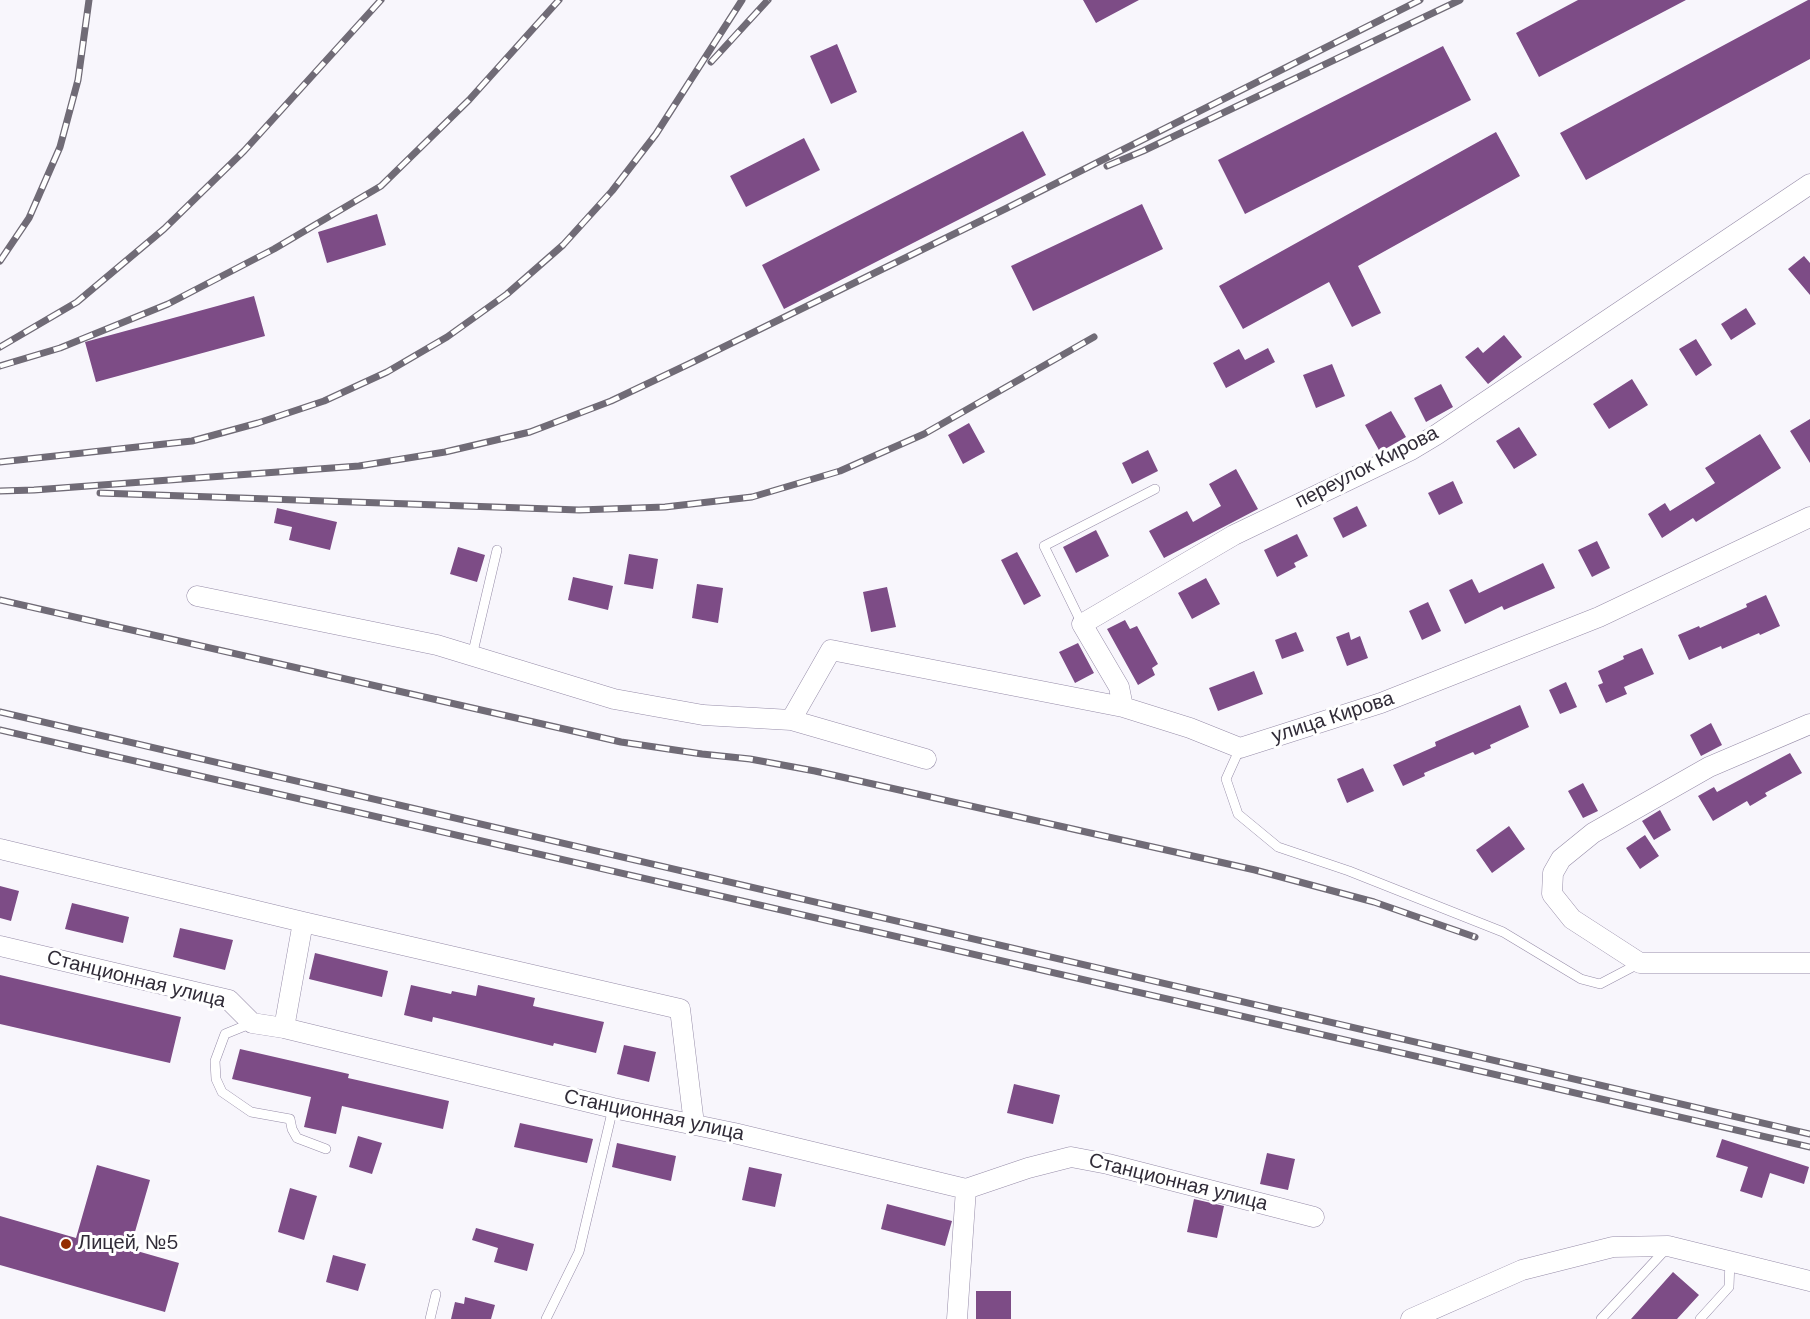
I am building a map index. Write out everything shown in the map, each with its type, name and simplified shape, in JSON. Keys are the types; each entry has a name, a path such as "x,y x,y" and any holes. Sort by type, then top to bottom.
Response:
{"street":[{"name":"переулок Кирова","path":"1082,624 1234,535 1411,450 1436,435 1810,184"},
{"name":"улица Кирова","path":"1240,748 1381,703 1599,617 1810,517"},
{"path":"197,596 436,645 614,699 703,715 791,720 926,759"},
{"path":"1082,624 1119,687 1123,707"},
{"path":"791,720 831,650 1123,707 1190,728 1240,748"},
{"path":"1810,724 1709,767 1593,833 1561,859 1553,873 1552,894 1572,919 1640,963 1810,963"},
{"path":"0,849 680,1009 694,1124"},
{"path":"284,1028 303,922"},
{"name":"Станционная улица","path":"0,946 229,1000 252,1023 284,1028 613,1108 694,1124 966,1189 1028,1168 1071,1157 1108,1164 1314,1217"},
{"path":"957,1319 966,1189"},
{"path":"1411,1319 1522,1270 1613,1247 1668,1246 1810,1281"}],"lane":[{"path":"1082,624 1044,546 1155,489"},
{"path":"472,656 496,550"},
{"path":"1240,748 1226,779 1238,814 1278,847 1348,871 1503,932 1581,979 1600,984 1640,963"},
{"path":"252,1023 225,1034 215,1061 216,1079 222,1092 251,1112 290,1119 297,1138 326,1149"},
{"path":"546,1319 579,1252 613,1108"},
{"path":"1602,1319 1668,1246"},
{"path":"1700,1319 1729,1287 1730,1260"},
{"path":"430,1319 436,1294"}],"building":[{"path":"1083,0 1139,0 1096,23"},
{"path":"1578,0 1686,0 1539,77 1516,33"},
{"path":"1810,0 1810,59 1586,180 1560,133"},
{"path":"837,44 857,92 831,104 810,56"},
{"path":"1443,46 1471,100 1245,214 1218,160"},
{"path":"1023,131 1046,175 784,309 762,265"},
{"path":"1496,132 1520,176 1358,266 1381,313 1352,327 1329,282 1243,329 1219,286"},
{"path":"804,138 820,170 746,207 730,176"},
{"path":"1142,204 1163,249 1033,311 1011,266"},
{"path":"377,214 386,245 327,263 318,232"},
{"path":"1804,256 1810,263 1810,295 1788,269"},
{"path":"254,296 265,336 96,382 85,342"},
{"path":"1746,308 1756,324 1731,340 1721,324"},
{"path":"1504,335 1522,357 1488,384 1465,357 1478,347 1483,353"},
{"path":"1696,339 1712,365 1696,376 1679,349"},
{"path":"1268,348 1275,362 1226,388 1213,363 1239,349 1245,360"},
{"path":"1332,364 1345,396 1316,408 1303,375"},
{"path":"1632,379 1648,405 1609,429 1593,404"},
{"path":"1441,384 1453,407 1426,422 1414,398"},
{"path":"1391,411 1406,437 1380,452 1365,425"},
{"path":"1810,419 1810,463 1790,431"},
{"path":"969,423 985,452 963,464 948,435"},
{"path":"1519,427 1537,455 1514,469 1496,441"},
{"path":"1760,434 1781,468 1696,522 1693,518 1662,538 1648,514 1665,503 1670,511 1715,483 1705,468"},
{"path":"1148,450 1158,471 1132,484 1122,463"},
{"path":"1236,469 1258,509 1164,558 1149,531 1187,511 1193,522 1221,506 1209,484"},
{"path":"1453,481 1463,503 1439,515 1428,493"},
{"path":"1357,506 1367,526 1343,538 1333,518"},
{"path":"277,508 337,522 330,550 289,540 292,527 274,523"},
{"path":"1096,530 1109,556 1076,573 1063,547"},
{"path":"1297,534 1308,556 1294,563 1296,567 1277,577 1264,550"},
{"path":"1597,541 1610,568 1592,577 1578,550"},
{"path":"458,547 485,555 477,582 450,574"},
{"path":"1017,552 1041,596 1024,605 1001,560"},
{"path":"629,554 658,559 653,589 624,584"},
{"path":"1543,563 1555,588 1504,610 1502,606 1465,624 1449,590 1472,579 1479,593"},
{"path":"573,577 613,586 608,610 568,600"},
{"path":"1206,578 1220,604 1192,619 1178,593"},
{"path":"697,584 723,588 718,623 692,618"},
{"path":"887,587 896,627 871,632 863,592"},
{"path":"1766,595 1780,626 1722,649 1721,646 1689,660 1678,635 1747,607 1746,604"},
{"path":"1428,602 1441,631 1422,640 1409,611"},
{"path":"1125,620 1130,629 1137,626 1158,664 1152,668 1155,675 1138,685 1107,629"},
{"path":"1296,632 1304,651 1282,659 1275,640"},
{"path":"1349,632 1351,640 1360,636 1368,658 1347,666 1336,637"},
{"path":"1078,643 1094,673 1075,683 1059,652"},
{"path":"1642,648 1654,674 1624,687 1627,694 1606,703 1598,685 1603,683 1598,671"},
{"path":"1254,671 1263,694 1218,711 1209,688"},
{"path":"1566,682 1577,707 1560,714 1549,690"},
{"path":"1520,705 1529,727 1490,745 1491,748 1475,755 1473,752 1424,773 1425,776 1403,786 1393,765 1436,746 1435,742"},
{"path":"1711,723 1722,745 1701,756 1690,735"},
{"path":"1790,753 1802,773 1765,793 1767,796 1750,806 1747,801 1713,821 1698,796 1714,787 1717,792"},
{"path":"1363,768 1374,791 1347,803 1337,779"},
{"path":"1583,783 1598,811 1583,818 1568,791"},
{"path":"1660,810 1671,830 1654,840 1642,821"},
{"path":"1509,826 1525,849 1492,873 1476,850"},
{"path":"1645,835 1659,856 1640,869 1626,848"},
{"path":"0,886 19,891 11,921 0,918"},
{"path":"72,903 129,917 123,943 65,929"},
{"path":"180,928 233,940 225,970 173,957"},
{"path":"315,953 388,971 382,997 309,979"},
{"path":"0,975 181,1017 170,1063 0,1024"},
{"path":"411,985 451,994 452,991 476,996 478,985 535,998 533,1006 604,1022 596,1053 554,1043 553,1046 433,1017 432,1022 404,1015"},
{"path":"624,1045 656,1052 649,1082 617,1074"},
{"path":"240,1049 349,1074 348,1078 449,1101 443,1129 342,1106 336,1134 304,1127 311,1097 232,1079"},
{"path":"1014,1084 1060,1095 1053,1124 1007,1113"},
{"path":"520,1123 593,1139 587,1163 514,1147"},
{"path":"358,1136 382,1143 372,1174 349,1167"},
{"path":"1722,1139 1809,1167 1804,1184 1770,1173 1762,1198 1740,1191 1748,1167 1716,1157"},
{"path":"617,1143 676,1156 671,1181 612,1167"},
{"path":"1267,1153 1295,1159 1288,1190 1260,1184"},
{"name":"Лицей, №5","path":"97,1165 150,1180 130,1249 179,1263 165,1312 0,1265 0,1216 76,1238"},
{"path":"749,1167 782,1174 775,1207 742,1200"},
{"path":"290,1188 317,1196 304,1240 278,1232"},
{"path":"1194,1199 1224,1206 1217,1238 1187,1232"},
{"path":"887,1204 952,1221 945,1246 881,1229"},
{"path":"476,1228 534,1244 527,1271 494,1262 498,1248 472,1240"},
{"path":"333,1255 366,1264 358,1291 326,1282"},
{"path":"1673,1272 1699,1295 1677,1319 1631,1319"},
{"path":"976,1291 1011,1291 1011,1319 976,1319"},
{"path":"465,1297 495,1305 491,1319 451,1319 455,1302 464,1304"}],"railway":[{"path":"0,261 29,218 60,147 78,80 89,0"},
{"path":"0,347 77,302 164,229 244,151 381,0"},
{"path":"0,366 60,348 168,304 274,249 381,186 469,100 559,0"},
{"path":"0,462 192,441 258,423 324,401 387,372 447,337 507,294 563,245 612,191 656,134 742,0"},
{"path":"711,62 768,0"},
{"path":"0,491 359,466 445,452 530,432 611,401 693,362 1007,208 1420,0"},
{"path":"1107,166 1460,0"},
{"path":"100,493 579,510 665,507 752,497 840,471 924,434 1094,337"},
{"path":"0,600 621,742 750,759 815,771 1255,870 1374,902 1475,937"},
{"path":"0,712 1810,1134"},
{"path":"0,730 1810,1147"}],"place":[{"name":"Лицей, №5","path":"66,1244"}]}
